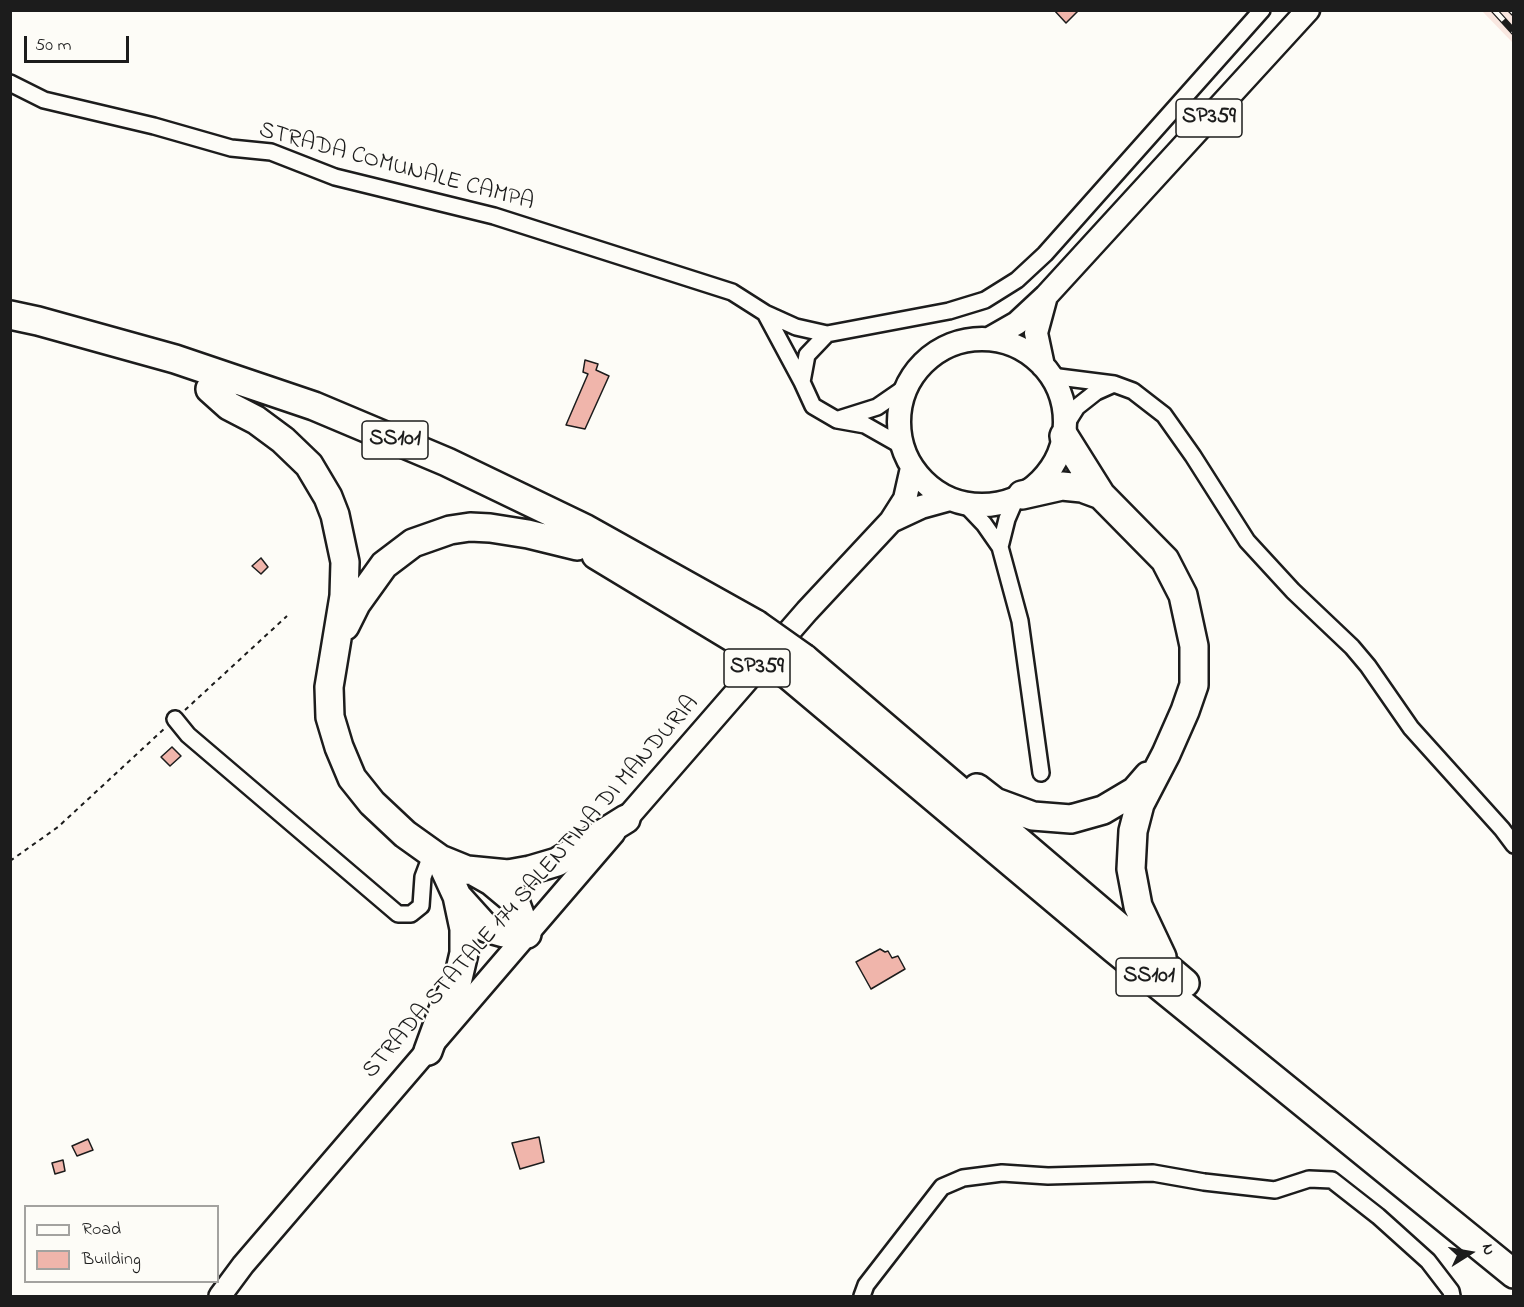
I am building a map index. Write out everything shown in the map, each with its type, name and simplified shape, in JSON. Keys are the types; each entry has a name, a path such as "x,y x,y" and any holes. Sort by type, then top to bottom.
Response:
{"highway":[{"name":"SS101","path":"10,315 175,359 324,410 447,462 586,530 748,633 896,737 1263,1049 1514,1251"},
{"name":"SS101","path":"10,334 178,378 317,425 443,478 748,633"},
{"path":"210,389 229,406 256,420 283,440 309,465 328,497 335,515 345,562 344,596 329,687 330,717 352,778 372,803 405,834 436,856 490,880 515,901 527,934 504,933 486,928 457,896 436,856"},
{"path":"1065,431 1101,495 1165,561 1183,595 1194,646 1194,685 1166,754 1140,804 1133,831 1131,869 1138,906 1168,969"},
{"path":"1019,497 1062,486 1082,488 1101,495"},
{"path":"336,646 356,604 384,565 413,543 450,530 470,527 528,534 577,546"},
{"name":"SS101","path":"796,666 1114,949 1514,1274"},
{"path":"896,737 943,761 995,802 1033,816 1071,819 1103,810 1136,791 1166,754"},
{"path":"472,871 508,874 557,862 626,819"},
{"path":"428,1051 444,1007 457,983 464,953 464,929 457,896"}],"main road":[{"name":"SP359","path":"989,339 1017,323 1046,296 1308,10"},
{"name":"SP359","path":"1046,296 1036,333 1047,371"},
{"path":"989,339 1009,343 1027,352 1047,371 1060,395 1065,431 1060,450 1045,477 1019,497 999,504 982,506 957,502 929,487 912,468 902,446 900,406 906,387 917,370 932,356 949,346 968,340 989,339"},
{"name":"STRADA STATALE 174 SALENTINA DI MANDURIA","path":"220,1296 243,1265 626,819 807,611 891,521 905,498 912,468"},
{"name":"STRADA STATALE 174 SALENTINA DI MANDURIA","path":"891,521 921,507 957,502"}],"street":[{"path":"802,382 807,355 827,333 948,311 985,300 1017,280 1045,254 1262,10"},
{"name":"STRADA COMUNALE CAMPA","path":"10,83 44,100 154,126 231,148 271,152 335,177 494,216 732,292 765,313 796,327 827,333"},
{"path":"765,313 813,406 837,420 865,425 902,446"},
{"path":"1047,371 1114,384 1133,391 1164,415 1247,541 1293,591 1352,647 1411,728 1514,845"},
{"path":"1065,431 1077,407 1096,392 1114,384"},
{"path":"837,420 877,407 906,387"},
{"path":"1000,547 1007,519 1019,497"},
{"path":"957,502 984,524 1000,547 1020,621 1041,773"},
{"path":"175,719 188,735 398,914 411,914 421,906 423,877 436,856"},
{"path":"862,1296 866,1285 942,1187 963,1178 1002,1173 1048,1176 1153,1173 1204,1182 1275,1190 1309,1179 1332,1180 1378,1216 1428,1261 1451,1291 1452,1296"}],"path":[{"path":"10,861 58,827 287,616"}],"shaded area":[{"path":"1482,11 1513,11 1513,43"}],"building":[{"path":"1054,10 1079,10 1066,23"},
{"path":"585,360 598,364 596,370 609,376 585,429 566,425 588,374 583,372"},
{"path":"261,558 268,567 261,574 252,566"},
{"path":"172,747 181,756 170,766 161,757"},
{"path":"880,949 888,951 892,958 898,956 905,969 871,989 856,962"},
{"path":"539,1137 544,1162 520,1169 512,1143"},
{"path":"88,1139 93,1150 77,1156 72,1146"},
{"path":"63,1160 65,1171 55,1174 52,1163"}],"railway":[{"path":"1494,10 1514,32"},
{"path":"1511,10 1514,13"}]}
